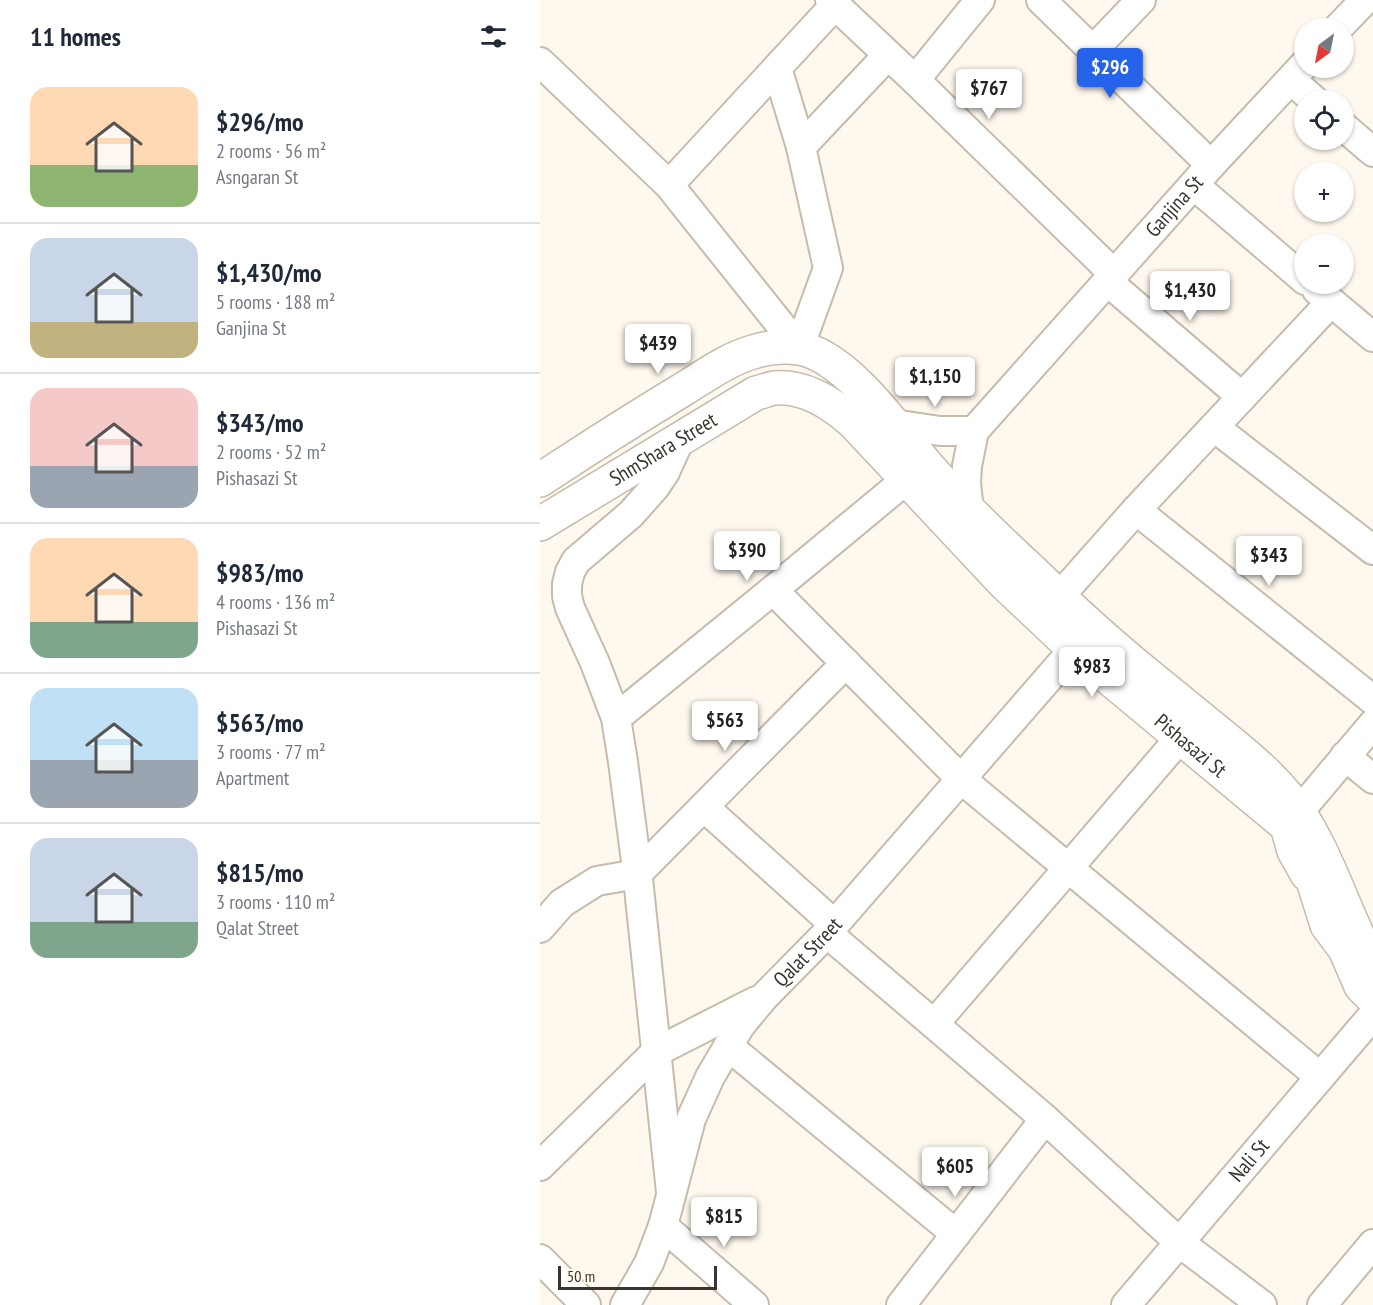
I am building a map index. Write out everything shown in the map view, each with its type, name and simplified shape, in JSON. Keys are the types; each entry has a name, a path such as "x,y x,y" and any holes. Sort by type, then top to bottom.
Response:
{"main road":[{"name":"ShmShara Street","path":"540,480 720,367 752,352 767,348 799,348"},
{"path":"791,388 799,348"},
{"name":"Pishasazi St","path":"799,348 828,359 843,371 893,424 950,492 1059,597 1277,784 1293,819 1324,857 1373,966"},
{"name":"ShmShara Street","path":"540,524 756,393 773,388 791,388"},
{"name":"Pishasazi St","path":"791,388 808,393 841,411 1004,583 1074,649 1180,738 1293,819"},
{"name":"Pishasazi St","path":"1293,819 1294,850 1307,874 1311,874 1327,925 1345,949 1361,986 1373,998"}],"street":[{"path":"915,80 980,0"},
{"path":"1041,0 1093,50 1203,175 1294,269"},
{"path":"1093,50 1141,0"},
{"path":"1348,18 1365,0"},
{"path":"669,185 777,68 833,3 915,80 1111,278 1242,397"},
{"path":"801,147 888,55"},
{"path":"540,62 669,185 799,348"},
{"path":"777,68 801,147 828,268 799,348"},
{"name":"Ganjina St","path":"969,511 966,466 974,431 1294,76"},
{"path":"1354,136 1373,152"},
{"path":"1321,294 1373,337"},
{"path":"1059,597 1136,510 1331,302"},
{"path":"893,424 940,431 974,431"},
{"path":"1214,427 1373,550"},
{"path":"671,1192 637,874 616,718 595,663 570,608 567,584 576,561 631,514 655,487 674,456 680,439"},
{"path":"616,718 907,479"},
{"path":"1136,510 1373,700"},
{"path":"774,590 961,779 1320,1077"},
{"name":"Qalat Street","path":"625,1305 649,1263 663,1226 691,1119 710,1077 740,1026 763,998 830,928 1074,649"},
{"path":"540,928 562,903 597,881 637,874 846,663"},
{"path":"1293,819 1373,724"},
{"path":"934,1024 1180,738"},
{"path":"1346,756 1373,779"},
{"path":"704,807 934,1024 1046,1119 1179,1243 1262,1305"},
{"path":"540,1166 656,1052 763,998"},
{"name":"Nali St","path":"1126,1305 1373,1015"},
{"path":"728,1046 956,1234"},
{"path":"902,1305 1046,1119"},
{"path":"663,1226 754,1305"},
{"path":"1322,1305 1373,1244"},
{"path":"540,1259 586,1305"},
{"path":"649,1263 652,1305"}]}
